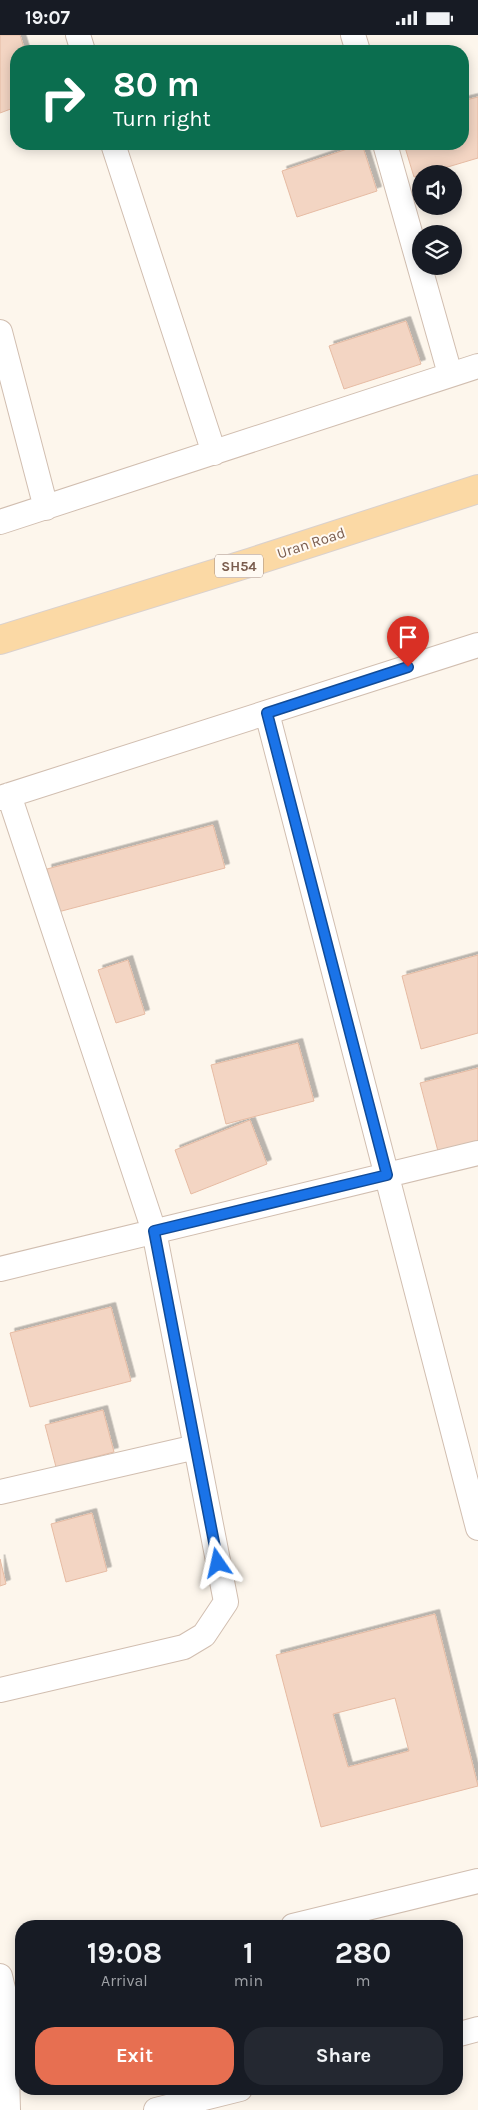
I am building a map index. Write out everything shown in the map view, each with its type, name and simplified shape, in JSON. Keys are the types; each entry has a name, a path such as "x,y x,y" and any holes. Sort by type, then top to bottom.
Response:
{"main road":[{"name":"Uran Road","path":"0,640 478,489"}],"street":[{"path":"115,150 214,453"},
{"path":"386,150 450,374"},
{"path":"0,332 46,508"},
{"path":"0,522 478,366"},
{"path":"0,1690 184,1647 204,1635 226,1602 154,1231 4,797 478,645"},
{"path":"267,713 478,1528"},
{"path":"0,1269 478,1153"},
{"path":"0,1492 196,1447"},
{"path":"319,1920 478,1881"},
{"path":"7,1991 8,2110"},
{"path":"463,2033 478,2029"},
{"path":"156,2110 216,2095"}],"building":[{"path":"0,35 20,35 23,45 10,45 10,109 0,113"},
{"path":"478,97 478,158 454,165 412,165 412,170 406,150 469,150 469,99"},
{"path":"344,150 364,150 377,191 297,217 282,171"},
{"path":"406,321 421,364 344,389 329,346"},
{"path":"213,825 225,868 58,912 47,869"},
{"path":"478,955 478,1033 421,1049 402,976"},
{"path":"128,960 145,1014 116,1023 98,970"},
{"path":"298,1043 314,1101 226,1124 211,1065"},
{"path":"478,1068 478,1144 439,1155 420,1083"},
{"path":"250,1120 267,1164 191,1194 175,1150"},
{"path":"111,1307 131,1381 30,1407 10,1333"},
{"path":"103,1410 114,1452 56,1467 45,1425"},
{"path":"92,1513 107,1571 66,1582 51,1524"},
{"path":"0,1559 6,1584 0,1586"},
{"path":"435,1614 478,1786 321,1827 276,1655","holes":["395,1698 409,1751 348,1767 333,1714"]}],"route":[{"path":"218,1563 154,1231 387,1175 267,713 408,667"}]}
